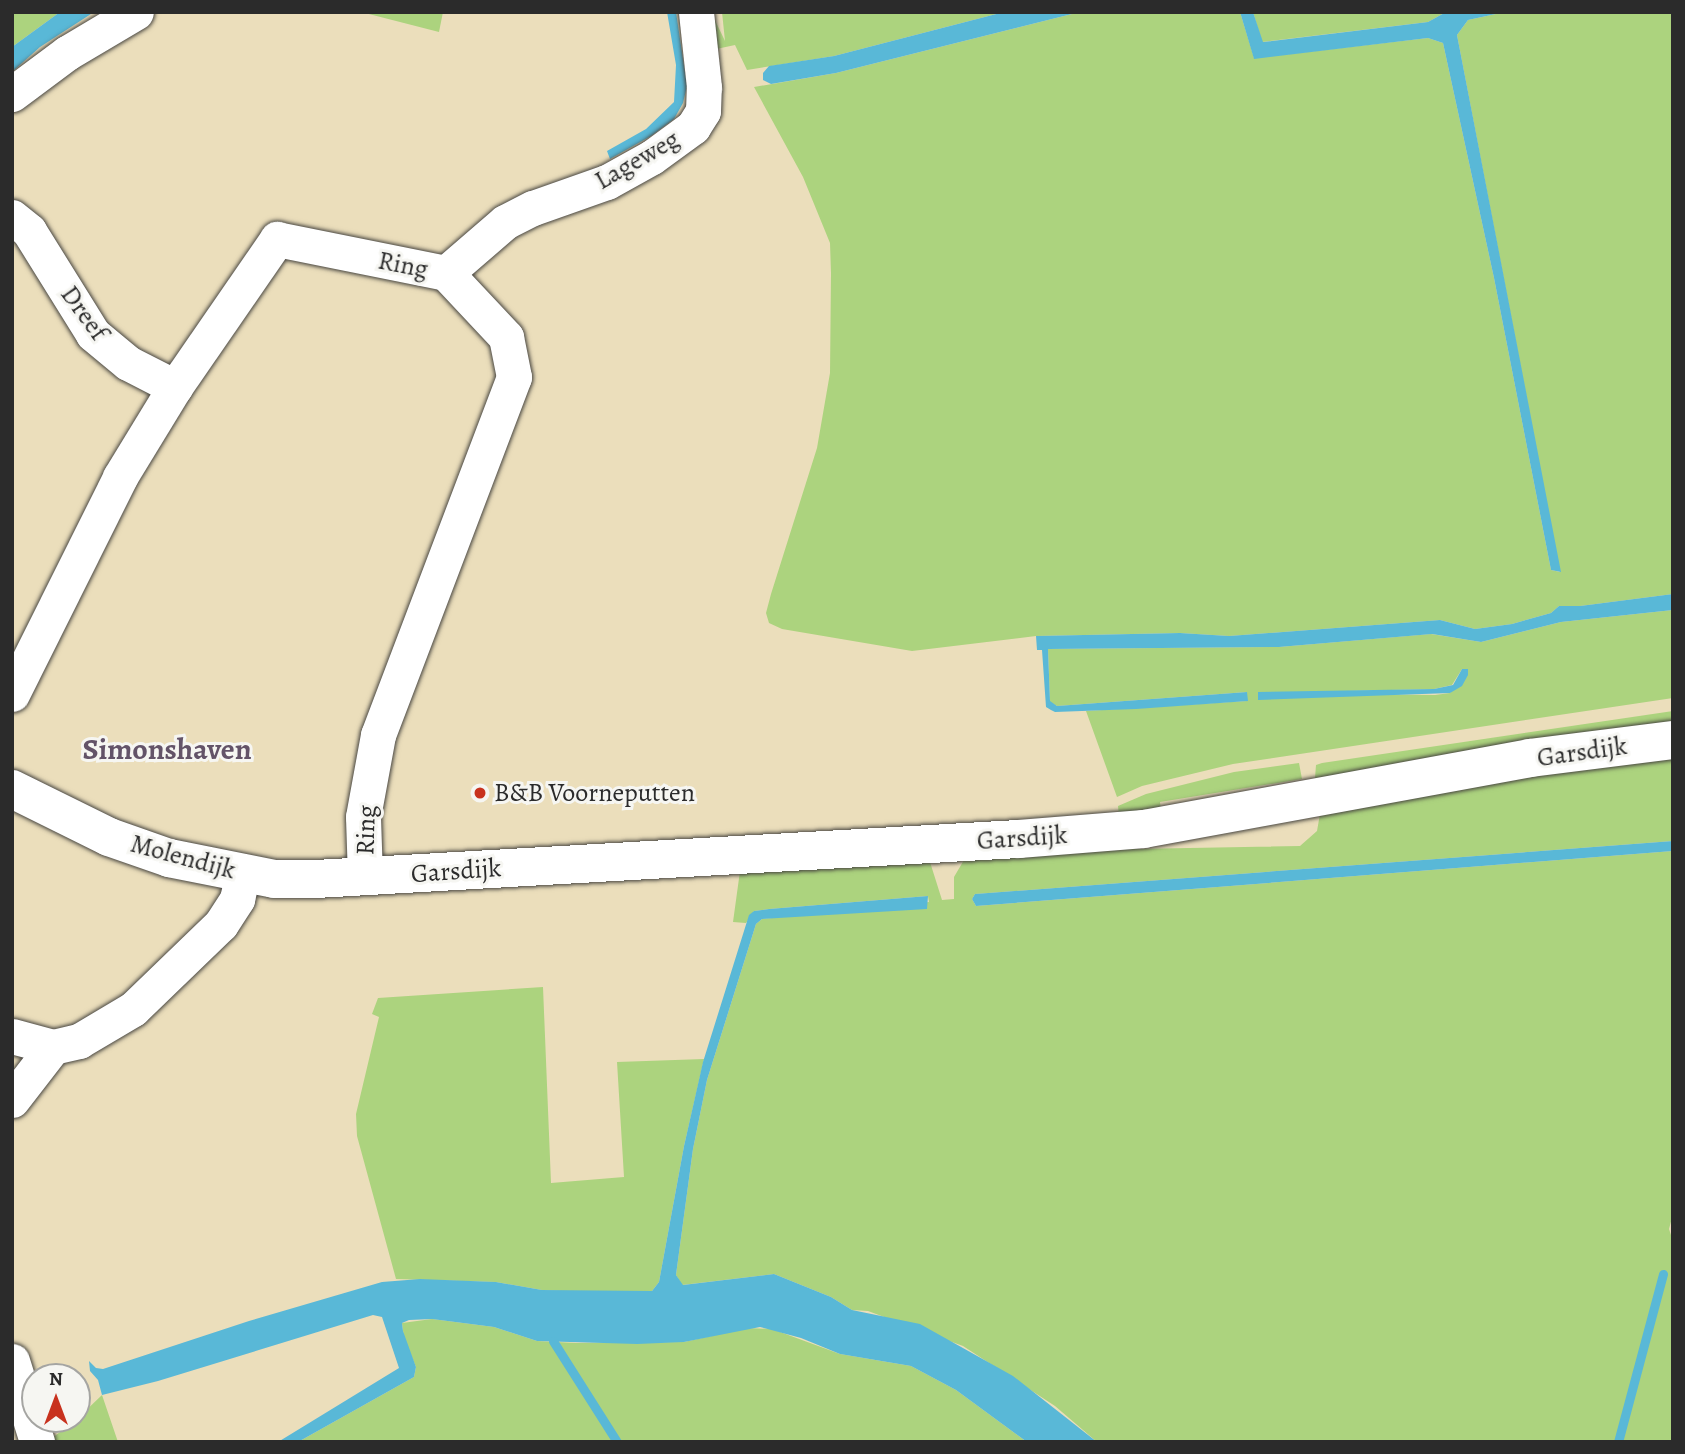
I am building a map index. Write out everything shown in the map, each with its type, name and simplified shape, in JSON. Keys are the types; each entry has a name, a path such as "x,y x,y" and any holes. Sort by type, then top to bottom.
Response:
{"main road":[{"name":"Garsdijk","path":"365,877 1019,839 1144,829 1530,758 1673,740"},
{"name":"Molendijk","path":"12,789 109,837 169,858 274,879 365,877"}],"street":[{"path":"12,94 66,53 136,12"},
{"name":"Lageweg","path":"446,273 505,222 533,208 607,182 652,157 693,127 703,110 704,87 696,12"},
{"name":"Dreef","path":"12,217 29,231 93,334 128,363 175,387"},
{"name":"Ring","path":"12,694 120,477 175,387 277,239 446,273 506,337 514,377 379,735 363,817 365,877"},
{"path":"12,1036 53,1046 79,1041 133,1009 221,924 237,899 243,874"},
{"path":"12,1100 53,1046"},
{"path":"12,1361 37,1442"}],"green space":[{"path":"12,12 60,12 12,47"},
{"path":"361,12 443,12 439,32"},
{"path":"711,12 725,41 722,12 1004,12 834,56 747,70 735,45 707,51"},
{"path":"1080,12 1240,12 1254,58 1428,38 1443,43 1494,278 1551,570 1560,572 1457,35 1468,20 1505,12 1673,12 1673,594 1580,606 1559,606 1551,613 1512,624 1475,629 1440,620 1229,636 1180,633 1036,636 912,651 782,629 769,623 766,613 771,594 817,448 830,373 831,273 830,243 803,177 754,87 836,73"},
{"path":"1253,12 1446,12 1428,22 1262,42"},
{"path":"1673,610 1673,698 1233,764 1142,786 1117,797 1086,711 1247,701 1247,692 1057,706 1050,702 1048,649 1279,647 1431,634 1481,642 1561,622","holes":["1462,669 1468,669 1450,693 1435,695 1258,693 1434,689 1452,685"]},
{"path":"1673,711 1673,726 1315,778 1316,765 1322,763"},
{"path":"1673,755 1673,841 975,894 972,899 976,906 1673,851 1673,1214 1669,1229 1673,1241 1673,1442 1097,1442 1055,1406 963,1346 868,1311 852,1310 831,1297 774,1274 682,1285 676,1275 693,1149 707,1080 756,924 762,919 929,902 928,896 769,909 754,911 746,923 733,922 740,871 930,862 942,900 954,899 954,877 964,860 1079,850 1300,846 1317,831 1320,814 1531,774"},
{"path":"1299,763 1302,779 1160,802 1161,810 1119,817 1118,806 1146,794 1234,772"},
{"path":"543,987 551,1183 624,1177 617,1062 704,1059 684,1146 659,1282 652,1291 602,1293 542,1290 496,1282 396,1279 357,1136 356,1114 379,1017 372,1014 378,998"},
{"path":"432,1319 494,1327 537,1341 576,1343 684,1342 748,1328 772,1329 840,1354 911,1366 956,1390 1027,1442 298,1442 414,1377 416,1367 404,1338 402,1323"},
{"path":"102,1395 118,1442 47,1442 59,1433 91,1433 91,1406"}],"water":[{"path":"60,12 94,12 40,47 12,72 12,47"},
{"path":"667,12 676,12 687,86 683,103 674,119 651,136 610,159 607,151 646,129 674,102 676,65"},
{"path":"1004,12 1080,12 836,73 771,84 763,80 763,73 769,66 834,56"},
{"path":"1240,12 1253,12 1263,42 1428,22 1446,12 1505,12 1468,20 1457,35 1561,572 1551,570 1494,278 1443,43 1428,38 1254,59"},
{"path":"1673,594 1673,610 1561,622 1481,642 1432,634 1279,647 1048,649 1050,701 1057,706 1247,692 1248,701 1055,712 1046,707 1042,650 1037,650 1036,636 1180,633 1229,636 1440,620 1475,629 1512,624 1551,613 1559,606 1580,606"},
{"path":"1462,669 1468,669 1468,675 1462,686 1450,693 1258,700 1258,692 1434,689 1453,685"},
{"path":"1673,841 1673,851 976,906 972,899 975,894"},
{"path":"928,896 927,909 762,919 756,924 707,1080 693,1149 676,1275 683,1285 774,1274 831,1297 852,1310 920,1324 1013,1376 1097,1442 1027,1442 956,1390 911,1366 840,1354 801,1338 760,1327 684,1342 637,1344 537,1341 494,1327 432,1319 409,1320 402,1323 416,1367 414,1377 298,1442 278,1442 399,1368 382,1317 373,1315 158,1381 102,1395 98,1380 91,1372 91,1363 96,1368 103,1369 249,1321 382,1282 420,1279 496,1282 542,1290 652,1291 659,1282 684,1146 703,1062 749,915 754,911"}],"waterway":[{"path":"1618,1442 1663,1274"},
{"path":"553,1341 617,1442"}],"place":[{"name":"B&B Voorneputten","path":"480,793"}],"district":[{"name":"Simonshaven","path":"167,749"}]}
